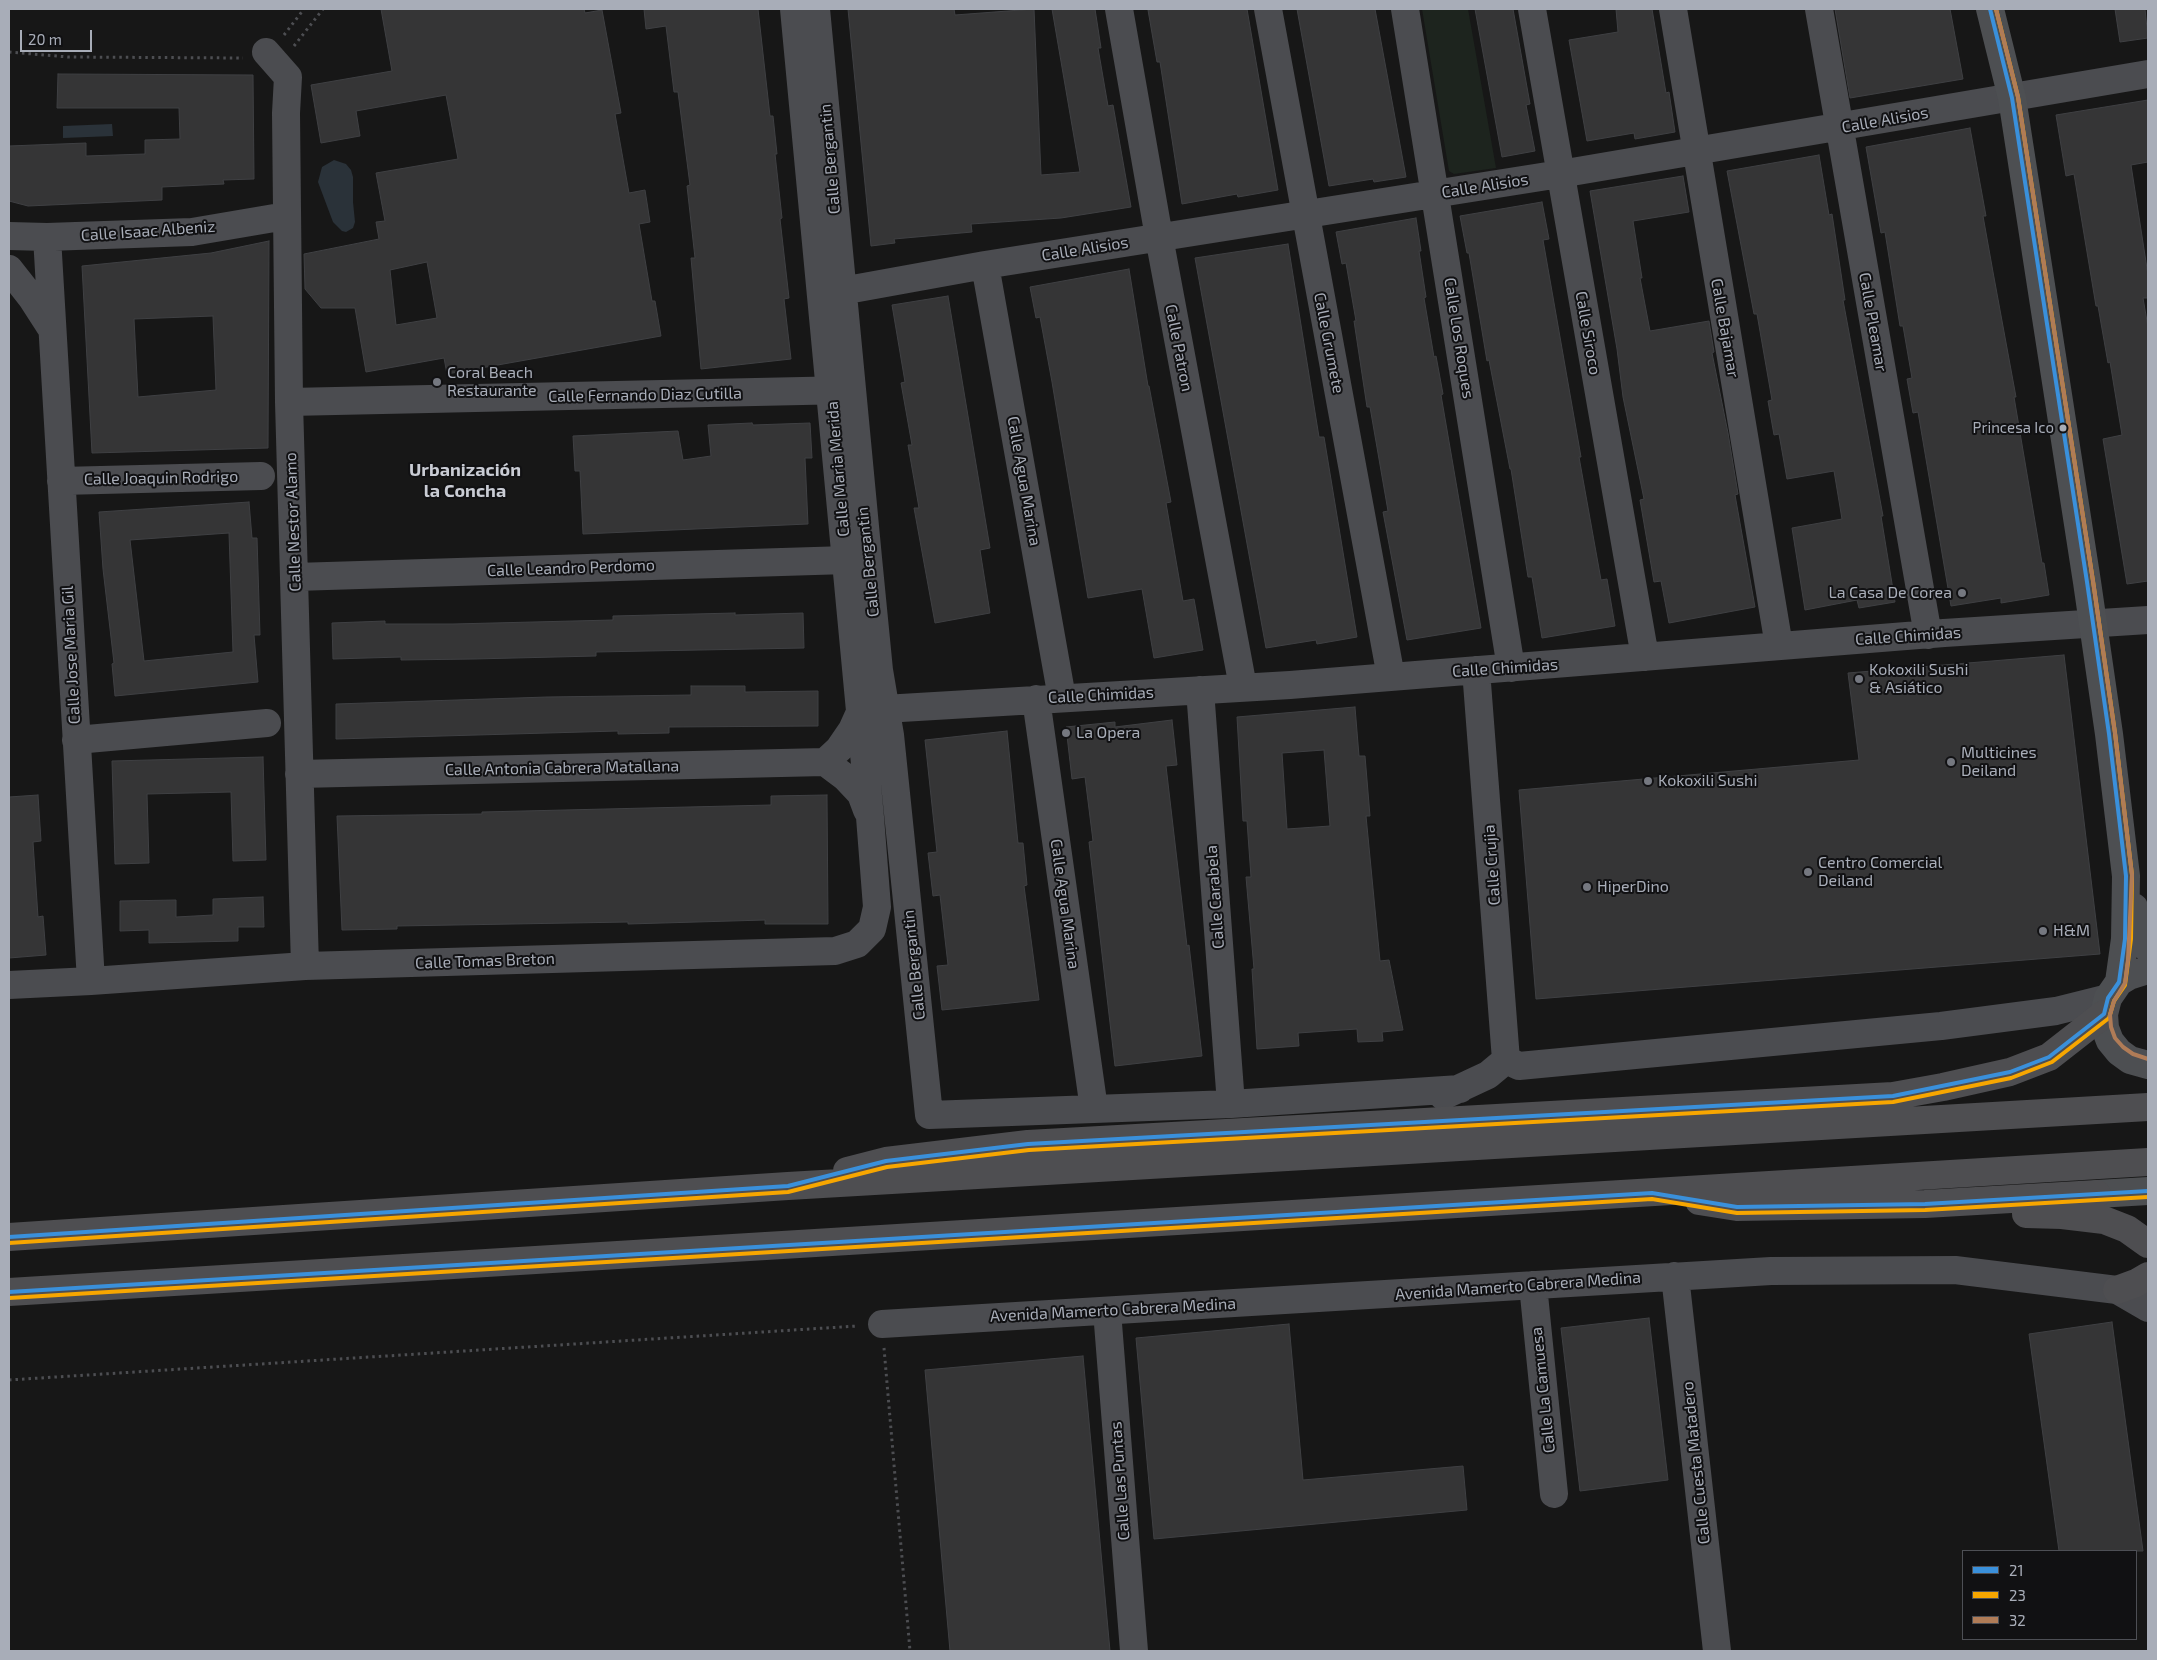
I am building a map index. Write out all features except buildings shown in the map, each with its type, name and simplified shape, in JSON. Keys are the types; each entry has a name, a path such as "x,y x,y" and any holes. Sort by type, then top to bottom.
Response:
{"highway":[{"path":"788,1186 886,1161 1028,1144 1893,1096 2010,1072 2050,1057 2110,998"},
{"path":"9,1237 788,1186 2148,1107"},
{"path":"9,1292 2148,1162"},
{"path":"1652,1193 1738,1207 1925,1204 2097,1194"},
{"path":"1925,1204 2002,1214 2062,1215 2104,1220 2127,1229 2148,1244"},
{"path":"2117,1290 2148,1276"}],"main road":[{"path":"1990,9 2012,98 2093,624 2109,734 2126,876 2143,941 2148,949"},
{"path":"2126,876 2124,939 2105,1028 2110,1041 2119,1052 2130,1060 2148,1065"},
{"path":"2110,998 2129,976 2148,970"},
{"path":"2097,1194 2148,1191"}],"street":[{"path":"794,9 812,86"},
{"name":"Calle Bergantin","path":"816,9 812,86 841,390 868,558 873,709 890,735 929,1115 1094,1109"},
{"name":"Calle Patron","path":"1119,9 1159,238 1243,687"},
{"name":"Calle Grumete","path":"1268,9 1392,677"},
{"name":"Calle Los Roques","path":"1405,9 1511,668"},
{"name":"Calle Siroco","path":"1532,9 1645,657"},
{"name":"Calle Bajamar","path":"1673,9 1779,646"},
{"name":"Calle Pleamar","path":"1819,9 1928,635"},
{"path":"266,52 288,77"},
{"name":"Calle Alisios","path":"832,292 985,265 1560,174 2148,74"},
{"name":"Calle Nestor Alamo","path":"288,77 286,113 288,402 295,577 305,966"},
{"name":"Calle Isaac Albeniz","path":"9,236 47,238 192,232 286,216"},
{"name":"Calle Jose Maria Gil","path":"47,238 91,981"},
{"name":"Calle Agua Marina","path":"985,265 1049,698 1094,1109"},
{"name":"Calle Jose Maria Gil","path":"9,269 31,296 51,329"},
{"name":"Calle Fernando Diaz Cutilla","path":"288,402 841,390"},
{"name":"Calle Maria Merida","path":"841,390 846,560 873,709 870,817 877,907 872,929"},
{"name":"Calle Joaquin Rodrigo","path":"61,481 261,476"},
{"name":"Calle Leandro Perdomo","path":"295,577 846,560"},
{"name":"Calle Chimidas","path":"873,709 1392,677 1779,646 2148,620"},
{"name":"Calle Crujia","path":"1476,670 1506,1060"},
{"name":"Calle Carabela","path":"1200,690 1231,1104"},
{"path":"870,817 860,794 846,777 825,762 839,749 852,730 873,709"},
{"path":"76,740 267,723"},
{"name":"Calle Antonia Cabrera Matallana","path":"299,774 825,762"},
{"name":"Calle Tomas Breton","path":"91,981 305,966 835,951 857,944 872,929"},
{"path":"9,985 91,981"},
{"path":"1210,1134 1274,1120 1360,1114 1422,1105 1488,1075 1506,1060 1518,1066 1941,1026 2056,1011 2110,998"},
{"path":"1094,1109 1231,1104 1460,1089"},
{"name":"Avenida Mamerto Cabrera Medina","path":"882,1324 1771,1271 1955,1270 2117,1290 2148,1308"},
{"name":"Calle Cuesta Matadero","path":"1675,1276 1717,1651"},
{"name":"Calle La Camuesa","path":"1532,1285 1554,1494"},
{"name":"Calle Las Puntas","path":"1107,1311 1134,1651"}],"path":[{"path":"9,52 68,57 240,59 266,52 283,36 304,9"},
{"path":"288,77 294,46 323,9"},
{"path":"9,1380 882,1324 910,1651"}],"shaded area":[{"path":"1422,9 1468,9 1496,168 1454,174 1449,171"},
{"path":"112,124 113,136 63,138 63,126"},
{"path":"334,160 346,164 351,170 353,177 355,222 353,228 346,232 342,231 333,222 318,182 322,167"}],"transit line":[{"name":"21","path":"9,1237 788,1186 886,1161 1028,1144 1893,1096 2010,1072 2049,1057 2104,1014 2108,998 2119,982 2125,939 2126,876 2109,734 2087,582 2012,98 1990,9"},
{"name":"23","path":"9,1243 788,1192 887,1167 1029,1150 1893,1102 2011,1078 2052,1062 2109,1018 2114,1001 2125,985 2131,939 2132,875 2115,733 2093,581 2018,97 1996,9"},
{"name":"32","path":"1996,9 2018,97 2093,581 2115,733 2132,875 2128,960 2125,983 2114,1001 2110,1015 2111,1027 2115,1038 2123,1047 2133,1054 2148,1059"},
{"name":"21","path":"9,1292 1652,1193 1737,1207 1925,1204 2148,1191"},
{"name":"23","path":"9,1298 1652,1199 1737,1213 1925,1210 2148,1197"}],"place":[{"name":"Coral Beach Restaurante","path":"437,382"},
{"name":"Princesa Ico","path":"2063,428"},
{"name":"La Casa De Corea","path":"1962,593"},
{"name":"Kokoxili Sushi & Asiático","path":"1859,679"},
{"name":"La Opera","path":"1066,733"},
{"name":"Multicines Deiland","path":"1951,762"},
{"name":"Kokoxili Sushi","path":"1648,781"},
{"name":"Centro Comercial Deiland","path":"1808,872"},
{"name":"HiperDino","path":"1587,887"},
{"name":"H&M","path":"2043,931"}],"district":[{"name":"Urbanización la Concha","path":"465,480"}]}
